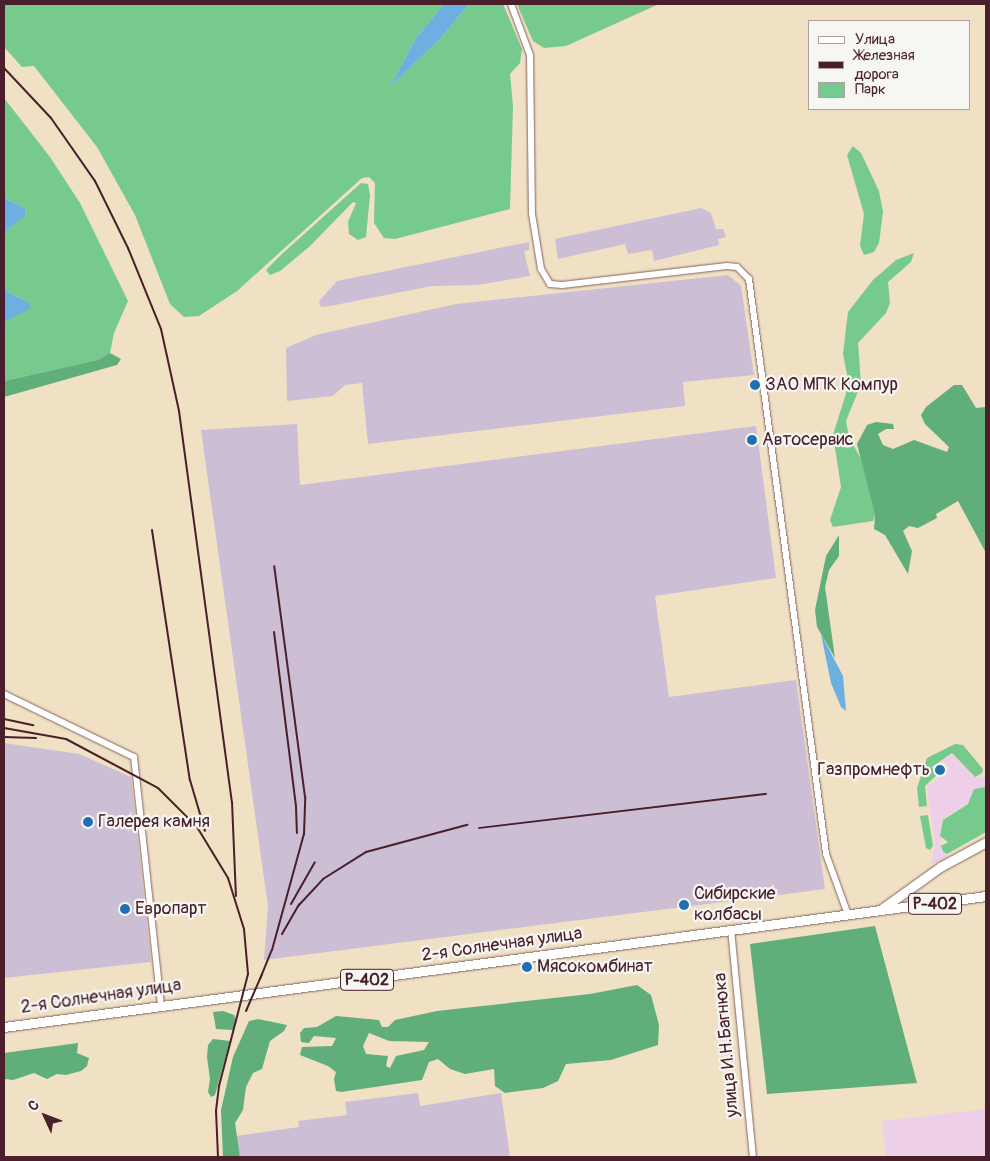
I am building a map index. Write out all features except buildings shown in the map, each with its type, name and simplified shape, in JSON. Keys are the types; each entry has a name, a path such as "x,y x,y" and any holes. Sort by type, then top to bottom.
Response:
{"main road":[{"path":"883,908 934,870 986,842"},
{"name":"Р-402","path":"883,908 986,896"},
{"name":"2-я Солнечная улица","path":"4,1027 883,908"}],"street":[{"path":"511,4 530,55 532,214 541,269 550,284 562,285 727,266 737,268 749,279 826,854 847,912"},
{"path":"4,694 134,756 161,1005"},
{"name":"улица И.Н.Багнюка","path":"731,929 753,1157"}],"shaded area":[{"path":"701,208 711,213 716,229 723,229 726,237 718,239 719,245 654,261 652,250 628,254 625,244 558,259 555,239"},
{"path":"529,242 529,250 524,251 530,276 477,285 432,286 330,306 321,307 319,301 337,281"},
{"path":"728,275 741,286 754,375 683,382 685,406 368,444 362,383 345,385 333,396 287,401 286,348 316,335 456,304"},
{"path":"297,424 300,485 756,426 776,578 655,596 669,697 796,680 825,889 264,960 268,907 201,430"},
{"path":"4,743 79,754 131,777 151,962 4,978"},
{"path":"952,754 974,777 986,777 986,791 942,820 941,851 948,858 930,864 935,847 927,787 949,769 943,760"},
{"path":"418,1093 420,1106 501,1093 510,1157 240,1157 236,1136 299,1127 298,1121 347,1115 345,1102"},
{"path":"986,1109 986,1157 886,1157 882,1121"}],"green space":[{"path":"4,4 444,4 416,38 390,87 440,39 469,4 503,4 522,49 520,63 510,74 513,106 510,209 395,239 384,238 374,223 375,183 369,177 362,178 237,291 199,316 184,317 170,304 135,215 97,147 34,66 22,67 4,47"},
{"path":"517,4 659,4 566,46 544,48 533,41"},
{"path":"4,98 50,157 80,203 128,301 114,333 110,353 98,360 4,381 4,322 29,302 9,293 4,286 4,239 9,228 26,214 25,208 8,200 4,194"},
{"path":"853,146 861,153 879,191 883,212 879,243 874,252 864,255 860,246 864,214 847,155"},
{"path":"361,183 368,184 370,195 366,237 358,240 349,234 348,222 356,203 353,202 309,247 280,271 270,275 266,270"},
{"path":"914,253 911,262 888,282 890,303 886,313 858,343 861,384 846,421 849,437 861,459 875,516 873,521 833,527 830,520 841,487 833,435 849,384 843,354 848,312 873,280 896,260"},
{"path":"110,353 121,359 117,365 4,397 4,381 98,360"},
{"path":"954,385 962,385 976,408 986,407 986,553 958,501 936,514 937,518 918,528 909,526 903,531 912,551 908,574 885,535 874,529 875,516 857,444 867,425 876,422 893,424 894,429 886,429 878,434 883,445 893,449 914,440 947,452 949,447 925,424 921,415 926,407"},
{"path":"839,535 839,556 829,570 825,587 835,658 817,627 815,610 826,556"},
{"path":"955,744 963,745 983,769 982,773 975,777 952,753 932,767 937,775 925,786 927,806 919,807 917,788 927,758"},
{"path":"986,787 986,832 947,854 943,852 941,846 948,842 940,836 943,820 968,804 974,789"},
{"path":"928,815 933,846 930,850 926,848 920,816"},
{"path":"875,926 917,1083 767,1094 750,944"},
{"path":"637,985 651,995 659,1025 658,1045 611,1060 566,1064 558,1081 543,1088 505,1093 495,1086 494,1069 465,1074 450,1069 438,1059 429,1062 422,1080 341,1092 336,1091 334,1079 336,1072 328,1066 300,1055 302,1047 332,1046 336,1038 314,1036 309,1043 301,1042 300,1033 304,1028 317,1027 336,1016 379,1020 382,1027 388,1027 395,1020 437,1011 590,994","holes":["369,1033 389,1041 429,1042 424,1050 396,1056 390,1068 386,1066 388,1056 366,1054 363,1046"]},
{"path":"223,1011 234,1015 236,1020 233,1030 216,1029 213,1012"},
{"path":"258,1019 287,1025 284,1031 270,1041 262,1069 253,1073 246,1087 243,1110 235,1123 240,1157 223,1157 221,1110 233,1057 249,1021"},
{"path":"213,1039 230,1041 215,1095 211,1097 208,1092 210,1079 207,1057 208,1045"},
{"path":"78,1043 77,1053 89,1058 87,1066 81,1071 66,1075 57,1074 47,1079 34,1073 13,1080 4,1079 4,1053"}],"water":[{"path":"444,4 469,4 440,39 390,87 416,38"},
{"path":"4,194 8,200 25,208 26,215 9,228 4,239"},
{"path":"4,286 9,293 29,302 31,308 4,322"},
{"path":"821,634 843,676 846,711 841,707 831,683"}],"railway":[{"path":"4,68 51,118 95,181 128,248 161,329 179,411 232,802 236,896"},
{"path":"152,530 190,780 205,831"},
{"path":"260,979 272,950 304,834 305,797 274,566"},
{"path":"274,632 296,807 297,833"},
{"path":"4,719 33,725"},
{"path":"4,728 66,739 158,788 197,827 228,878 244,929 248,974 219,1086 216,1111 218,1157"},
{"path":"4,737 36,738"},
{"path":"479,828 766,794"},
{"path":"282,934 299,905 323,879 366,852 467,825"},
{"path":"291,904 315,862"},
{"path":"246,1011 262,974"}],"place":[{"name":"ЗАО МПК Компур","path":"755,385"},
{"name":"Автосервис","path":"752,440"},
{"name":"Газпромнефть","path":"940,770"},
{"name":"Галерея камня","path":"88,822"},
{"name":"Сибирские колбасы","path":"684,905"},
{"name":"Европарт","path":"125,909"},
{"name":"Мясокомбинат","path":"527,967"}]}
